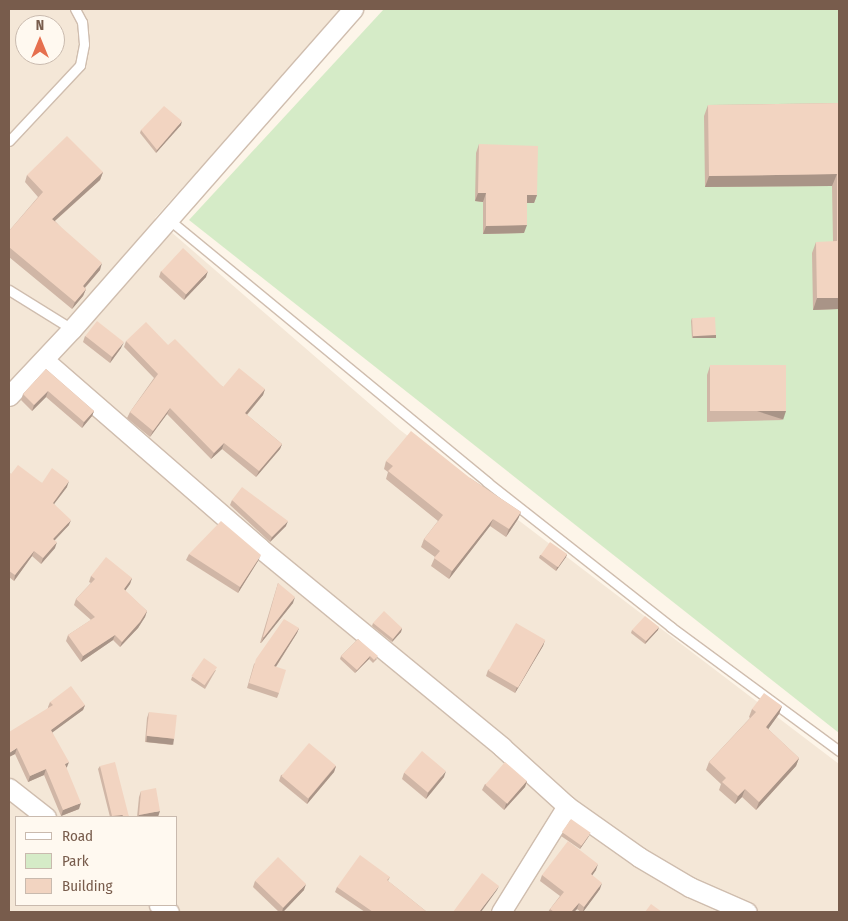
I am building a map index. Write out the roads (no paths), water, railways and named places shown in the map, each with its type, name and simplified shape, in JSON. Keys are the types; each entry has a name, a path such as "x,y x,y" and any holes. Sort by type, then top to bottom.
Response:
{"street":[{"path":"9,396 72,330 167,218 353,9"},
{"path":"44,360 252,542 502,746 567,806 638,856 690,886 747,912"},
{"path":"9,788 45,816"},
{"path":"501,912 567,806"}],"lane":[{"path":"9,141 80,65 84,44 82,22 75,9"},
{"path":"167,218 487,482 672,627 839,751"},
{"path":"9,290 72,330"}]}
